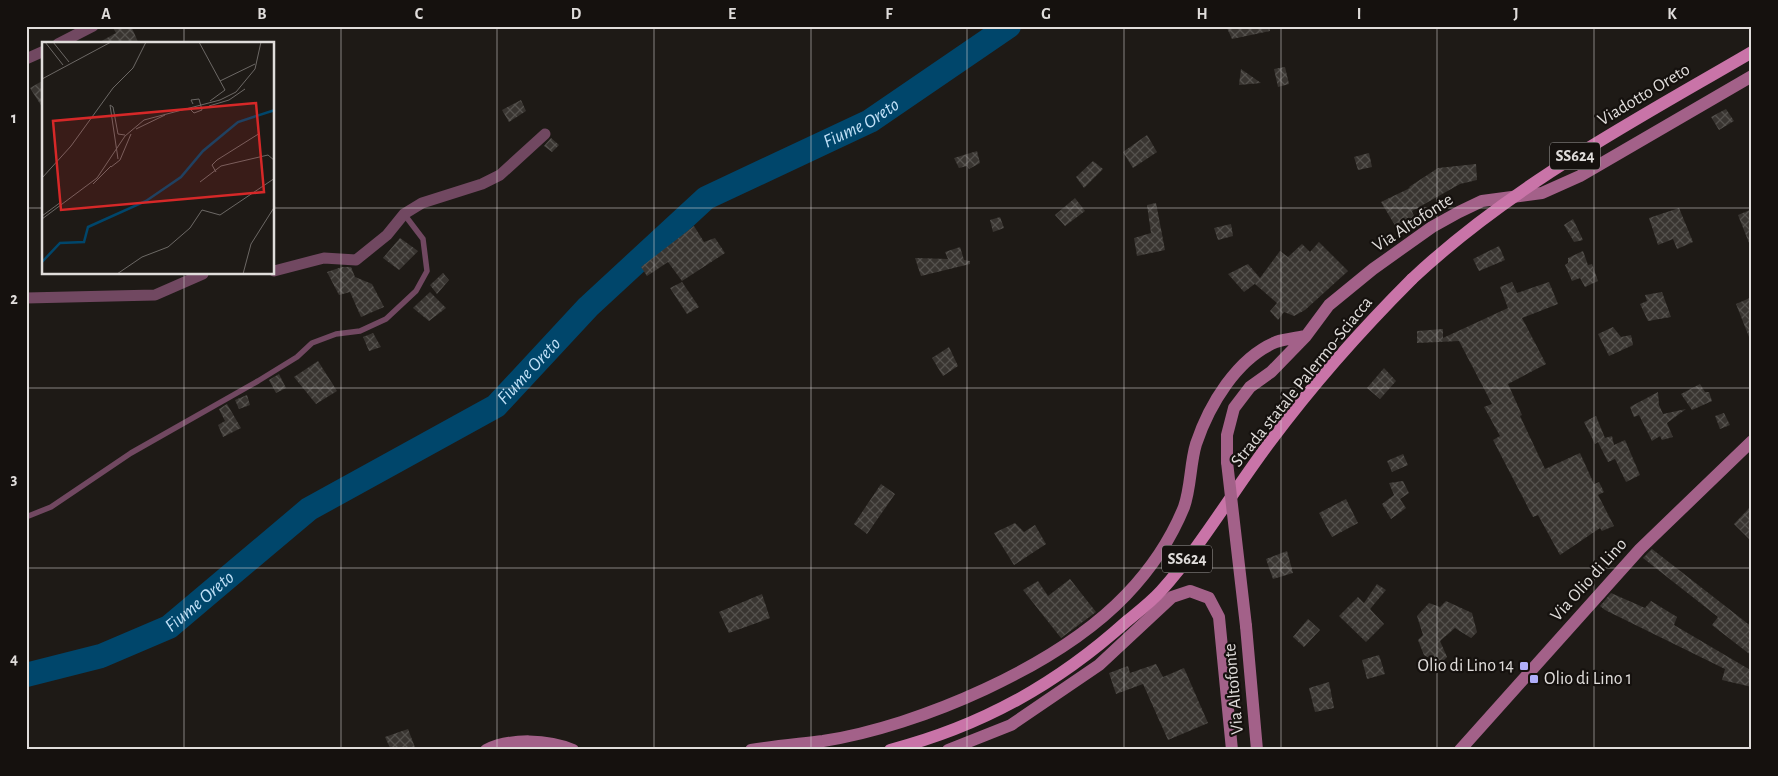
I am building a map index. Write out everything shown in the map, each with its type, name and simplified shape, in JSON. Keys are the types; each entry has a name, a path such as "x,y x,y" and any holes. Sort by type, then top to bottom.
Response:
{"main road":[{"name":"Viadotto Oreto","path":"1412,279 1490,212 1565,162 1752,52"},
{"name":"Via Altofonte","path":"1257,750 1246,626 1227,462 1227,435 1234,408 1250,387 1271,372 1306,336 1329,305 1373,269 1432,227 1482,201 1542,193 1580,176 1752,76"},
{"name":"Strada statale Palermo-Sciacca","path":"890,750 936,738 970,724 1048,683 1106,640 1160,592 1204,537 1270,442 1377,314 1412,279"},
{"path":"751,750 824,740 908,719 956,702 1050,655 1091,626 1126,595 1164,548 1184,506 1196,444 1210,412 1226,385 1254,355 1276,342 1306,336"},
{"name":"Via Olio di Lino","path":"1460,750 1640,548 1752,441"},
{"path":"948,750 1011,725 1099,665 1172,597 1190,591 1209,598 1219,617 1232,750"},
{"path":"486,750 496,745 546,742 572,750"}],"street":[{"path":"62,42 93,26"},
{"path":"26,59 42,52"},
{"path":"275,271 324,258 356,260 387,235 404,214 422,203 482,184 500,175 545,134"},
{"path":"26,298 155,294 200,275"}],"lane":[{"path":"26,517 51,507 131,453 297,357 312,343 336,334 360,331 386,319 416,291 427,271 423,239 404,214"}],"building":[{"path":"112,26 131,26 138,42 100,42 116,33"},
{"path":"1226,26 1269,26 1270,31 1232,39"},
{"path":"1285,67 1289,84 1278,87 1274,69"},
{"path":"1241,69 1261,83 1239,85"},
{"path":"42,81 42,107 30,88"},
{"path":"521,100 526,111 509,122 502,110"},
{"path":"1726,109 1734,121 1719,130 1711,117"},
{"path":"1147,135 1157,152 1133,168 1123,152"},
{"path":"551,138 559,145 552,152 544,146"},
{"path":"977,151 980,163 969,169 967,166 959,168 954,158"},
{"path":"1369,153 1372,167 1358,170 1354,157"},
{"path":"1093,161 1103,169 1084,188 1076,177"},
{"path":"1476,164 1477,180 1460,184 1412,211 1415,219 1396,227 1381,202 1410,188 1438,168"},
{"path":"1075,198 1085,211 1065,226 1055,215"},
{"path":"1156,203 1165,250 1137,256 1134,238 1151,233 1147,205"},
{"path":"1679,208 1693,242 1677,249 1673,239 1658,245 1649,218"},
{"path":"1752,209 1752,248 1751,248 1738,215"},
{"path":"1000,217 1004,228 993,232 990,220"},
{"path":"1573,219 1583,240 1574,242 1564,225"},
{"path":"1231,224 1233,236 1218,240 1214,228"},
{"path":"694,226 704,242 715,238 725,253 682,281 668,262 647,276 641,267"},
{"path":"400,238 418,251 399,270 383,258"},
{"path":"1319,242 1348,271 1305,310 1294,316 1284,312 1278,320 1270,311 1277,303 1256,283 1244,292 1228,274 1248,264 1260,278 1280,251 1288,257 1302,244 1310,252"},
{"path":"1499,246 1505,260 1479,271 1473,259"},
{"path":"960,247 964,260 970,261 970,264 921,276 915,258 948,259 945,252"},
{"path":"1583,251 1588,265 1592,264 1598,281 1585,287 1580,278 1572,281 1565,265 1568,263 1568,258"},
{"path":"342,267 351,267 355,277 372,284 384,307 361,317 350,292 339,295 327,272"},
{"path":"443,273 449,280 437,294 430,285"},
{"path":"682,282 699,307 687,314 670,288"},
{"path":"1512,282 1517,293 1549,282 1558,304 1522,318 1546,364 1508,384 1522,415 1520,416 1545,469 1580,453 1594,484 1599,482 1604,492 1598,495 1614,526 1602,531 1600,528 1560,555 1538,515 1533,517 1493,440 1500,436 1484,407 1492,404 1459,341 1417,343 1417,331 1443,329 1443,338 1508,308 1500,287"},
{"path":"430,292 446,308 429,321 413,308"},
{"path":"1662,292 1671,317 1648,321 1640,304 1647,301 1645,295"},
{"path":"1752,297 1752,342 1751,342 1736,304"},
{"path":"1613,327 1621,337 1631,335 1633,345 1609,356 1598,334"},
{"path":"373,333 381,347 369,351 363,337"},
{"path":"949,347 958,366 943,376 932,358"},
{"path":"318,361 337,391 316,404 294,377"},
{"path":"1384,368 1396,381 1380,399 1367,388"},
{"path":"279,374 286,388 276,393 269,380"},
{"path":"1700,384 1705,392 1709,392 1712,401 1692,410 1681,394"},
{"path":"1658,392 1659,405 1663,414 1686,409 1667,423 1673,437 1662,440 1660,436 1652,441 1639,415 1634,417 1630,407"},
{"path":"247,395 250,405 239,409 235,400"},
{"path":"227,404 241,428 223,437 218,425 225,421 219,409"},
{"path":"1724,413 1730,425 1720,429 1715,416"},
{"path":"1596,416 1605,438 1612,436 1614,445 1625,440 1640,475 1626,482 1615,459 1608,462 1598,442 1595,444 1584,422"},
{"path":"1403,454 1408,465 1392,472 1387,461"},
{"path":"1403,481 1409,493 1400,499 1406,508 1391,519 1382,504 1394,495 1389,483"},
{"path":"881,484 895,494 867,534 854,524"},
{"path":"1346,499 1358,523 1332,537 1319,513"},
{"path":"1752,505 1752,542 1734,524"},
{"path":"1015,523 1024,532 1035,525 1046,544 1014,565 994,533"},
{"path":"1652,549 1752,627 1752,656 1712,625 1718,617 1643,558"},
{"path":"1287,551 1293,573 1273,579 1266,559"},
{"path":"1070,579 1096,612 1061,638 1023,590 1038,581 1048,596"},
{"path":"1377,584 1386,590 1370,609 1384,624 1366,642 1339,616 1358,597 1364,603"},
{"path":"1611,593 1645,608 1651,601 1677,617 1674,625 1752,671 1752,687 1722,680 1725,669 1605,610 1600,606"},
{"path":"762,594 770,618 729,633 719,612"},
{"path":"1446,601 1472,613 1477,632 1471,638 1455,628 1440,641 1447,657 1440,664 1424,655 1418,640 1423,635 1417,616 1429,603 1440,607"},
{"path":"1308,619 1320,630 1304,647 1293,637"},
{"path":"1379,655 1385,674 1367,679 1362,660"},
{"path":"1156,664 1163,677 1184,668 1208,723 1168,740 1143,684 1116,694 1109,673 1128,666 1130,673"},
{"path":"1329,682 1334,708 1315,712 1309,688"},
{"path":"408,729 416,750 391,750 385,737"}],"waterway":[{"name":"Fiume Oreto","path":"26,675 101,656 169,627 309,509 496,406 588,307 706,198 870,121 1009,26"}],"place":[{"name":"Olio di Lino 14","path":"1524,666"},
{"name":"Olio di Lino 1","path":"1534,679"}]}
